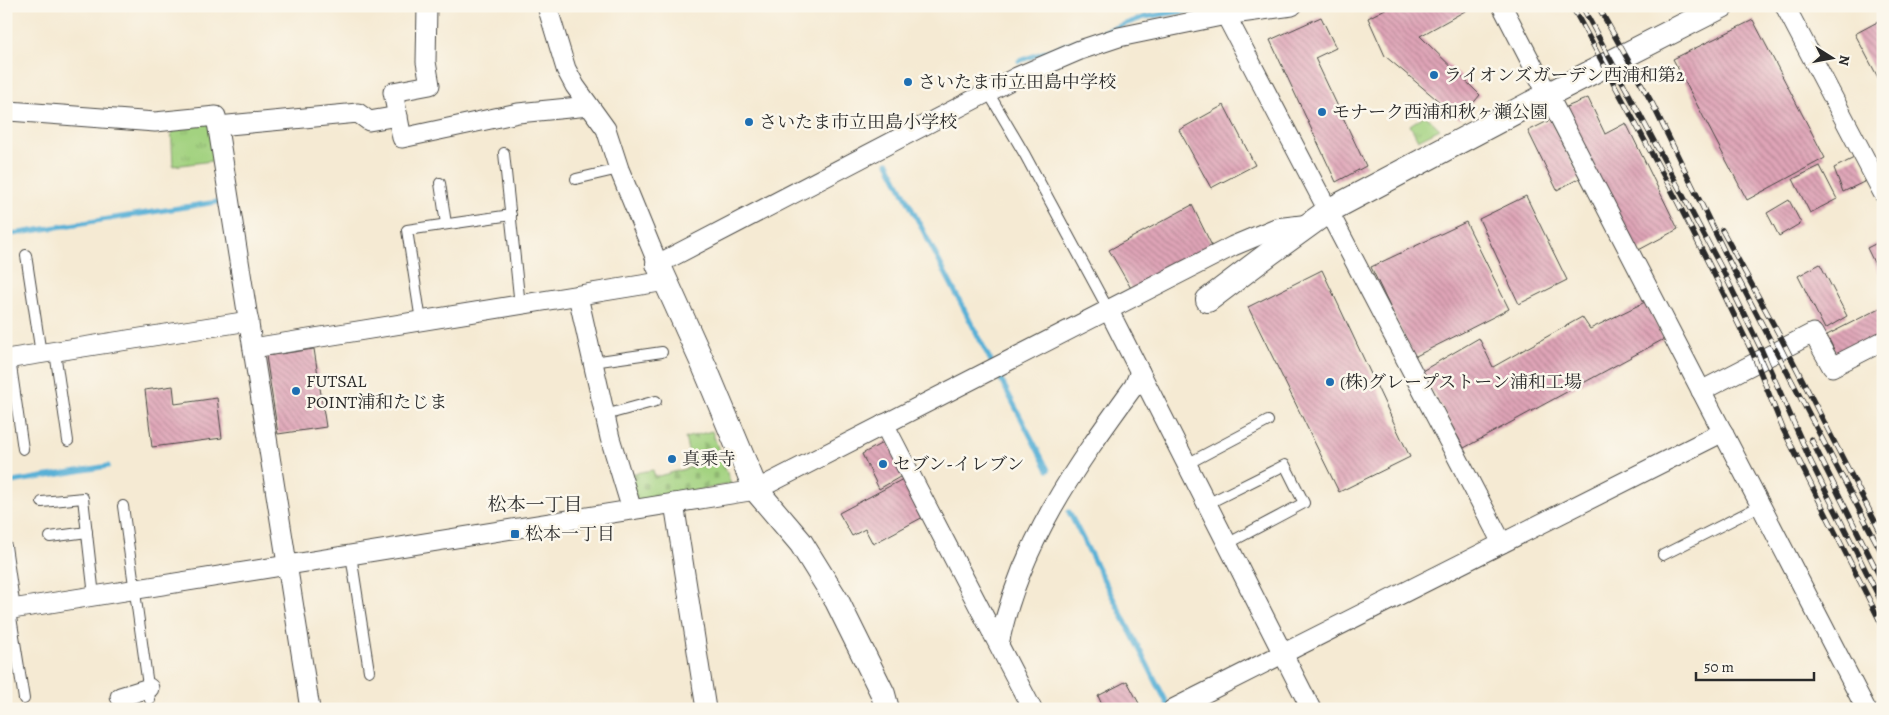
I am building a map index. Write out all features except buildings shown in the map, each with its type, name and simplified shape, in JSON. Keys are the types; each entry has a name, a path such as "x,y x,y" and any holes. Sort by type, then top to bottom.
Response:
{"street":[{"path":"427,6 426,62 430,85 393,92 402,138 518,113 589,106"},
{"path":"547,6 566,69 606,129 620,169 662,272 706,368 756,490 801,543 832,593 864,653 883,694 887,709"},
{"path":"253,348 578,296 662,272 988,92 1017,77 1080,50 1112,40 1224,12 1292,6"},
{"path":"1502,6 1866,709"},
{"path":"1208,300 1319,217 1547,95 1722,6"},
{"path":"1785,6 1883,193"},
{"path":"1224,12 1319,217 1502,543"},
{"path":"8,111 155,122 216,116 310,709"},
{"path":"218,126 358,113 369,121 398,116"},
{"path":"11,610 756,490 1232,246 1276,228 1319,217"},
{"path":"578,296 605,415 632,510"},
{"path":"1108,309 1312,709"},
{"path":"8,359 248,321"},
{"path":"1701,391 1813,333 1832,367 1883,341"},
{"path":"999,644 1006,612 1016,582 1026,557 1055,500 1077,465 1134,386 1140,372"},
{"path":"884,424 1032,709"},
{"path":"1173,709 1722,432"},
{"path":"674,503 706,709"},
{"path":"120,697 150,694"}],"lane":[{"path":"988,92 1025,155 1108,309"},
{"path":"504,152 520,306"},
{"path":"576,178 620,169"},
{"path":"440,183 446,224"},
{"path":"421,321 407,230 511,215"},
{"path":"26,255 68,442"},
{"path":"593,362 662,352"},
{"path":"8,359 23,449"},
{"path":"605,415 656,401"},
{"path":"1187,464 1268,421"},
{"path":"1207,504 1285,465 1304,503 1227,544"},
{"path":"42,502 83,498 94,596"},
{"path":"123,506 150,694"},
{"path":"1663,555 1760,506"},
{"path":"50,537 86,532"},
{"path":"6,546 11,617 24,699"},
{"path":"351,555 369,671"}],"green space":[{"path":"1425,115 1440,129 1418,140 1410,125"},
{"path":"214,119 220,160 173,166 171,123"},
{"path":"712,431 731,484 644,501 636,500 629,474 653,470 655,477 692,467 685,438"}],"waterway":[{"path":"1019,61 1145,17 1218,6"},
{"path":"888,163 993,365"},
{"path":"6,235 223,201"},
{"path":"997,372 1048,470"},
{"path":"6,483 108,466"},
{"path":"1069,512 1169,707"}],"railway":[{"path":"1572,6 1673,193 1714,274 1753,354 1783,429 1883,627"},
{"path":"1582,6 1722,269 1762,351 1811,462 1883,605"},
{"path":"1598,6 1652,103 1731,265 1883,555"},
{"path":"1722,230 1782,340 1883,537"},
{"path":"1811,439 1883,583"}],"place":[{"name":"ライオンズガーデン西浦和第2","path":"1434,75"},
{"name":"さいたま市立田島中学校","path":"908,82"},
{"name":"モナーク西浦和秋ヶ瀬公園","path":"1322,112"},
{"name":"さいたま市立田島小学校","path":"749,122"},
{"name":"(株)グレープストーン浦和工場","path":"1330,382"},
{"name":"FUTSAL POINT浦和たじま","path":"296,391"},
{"name":"真乗寺","path":"672,459"},
{"name":"セブン-イレブン","path":"883,464"},
{"name":"松本一丁目","path":"515,534"}],"district":[{"name":"松本一丁目","path":"535,504"}]}
